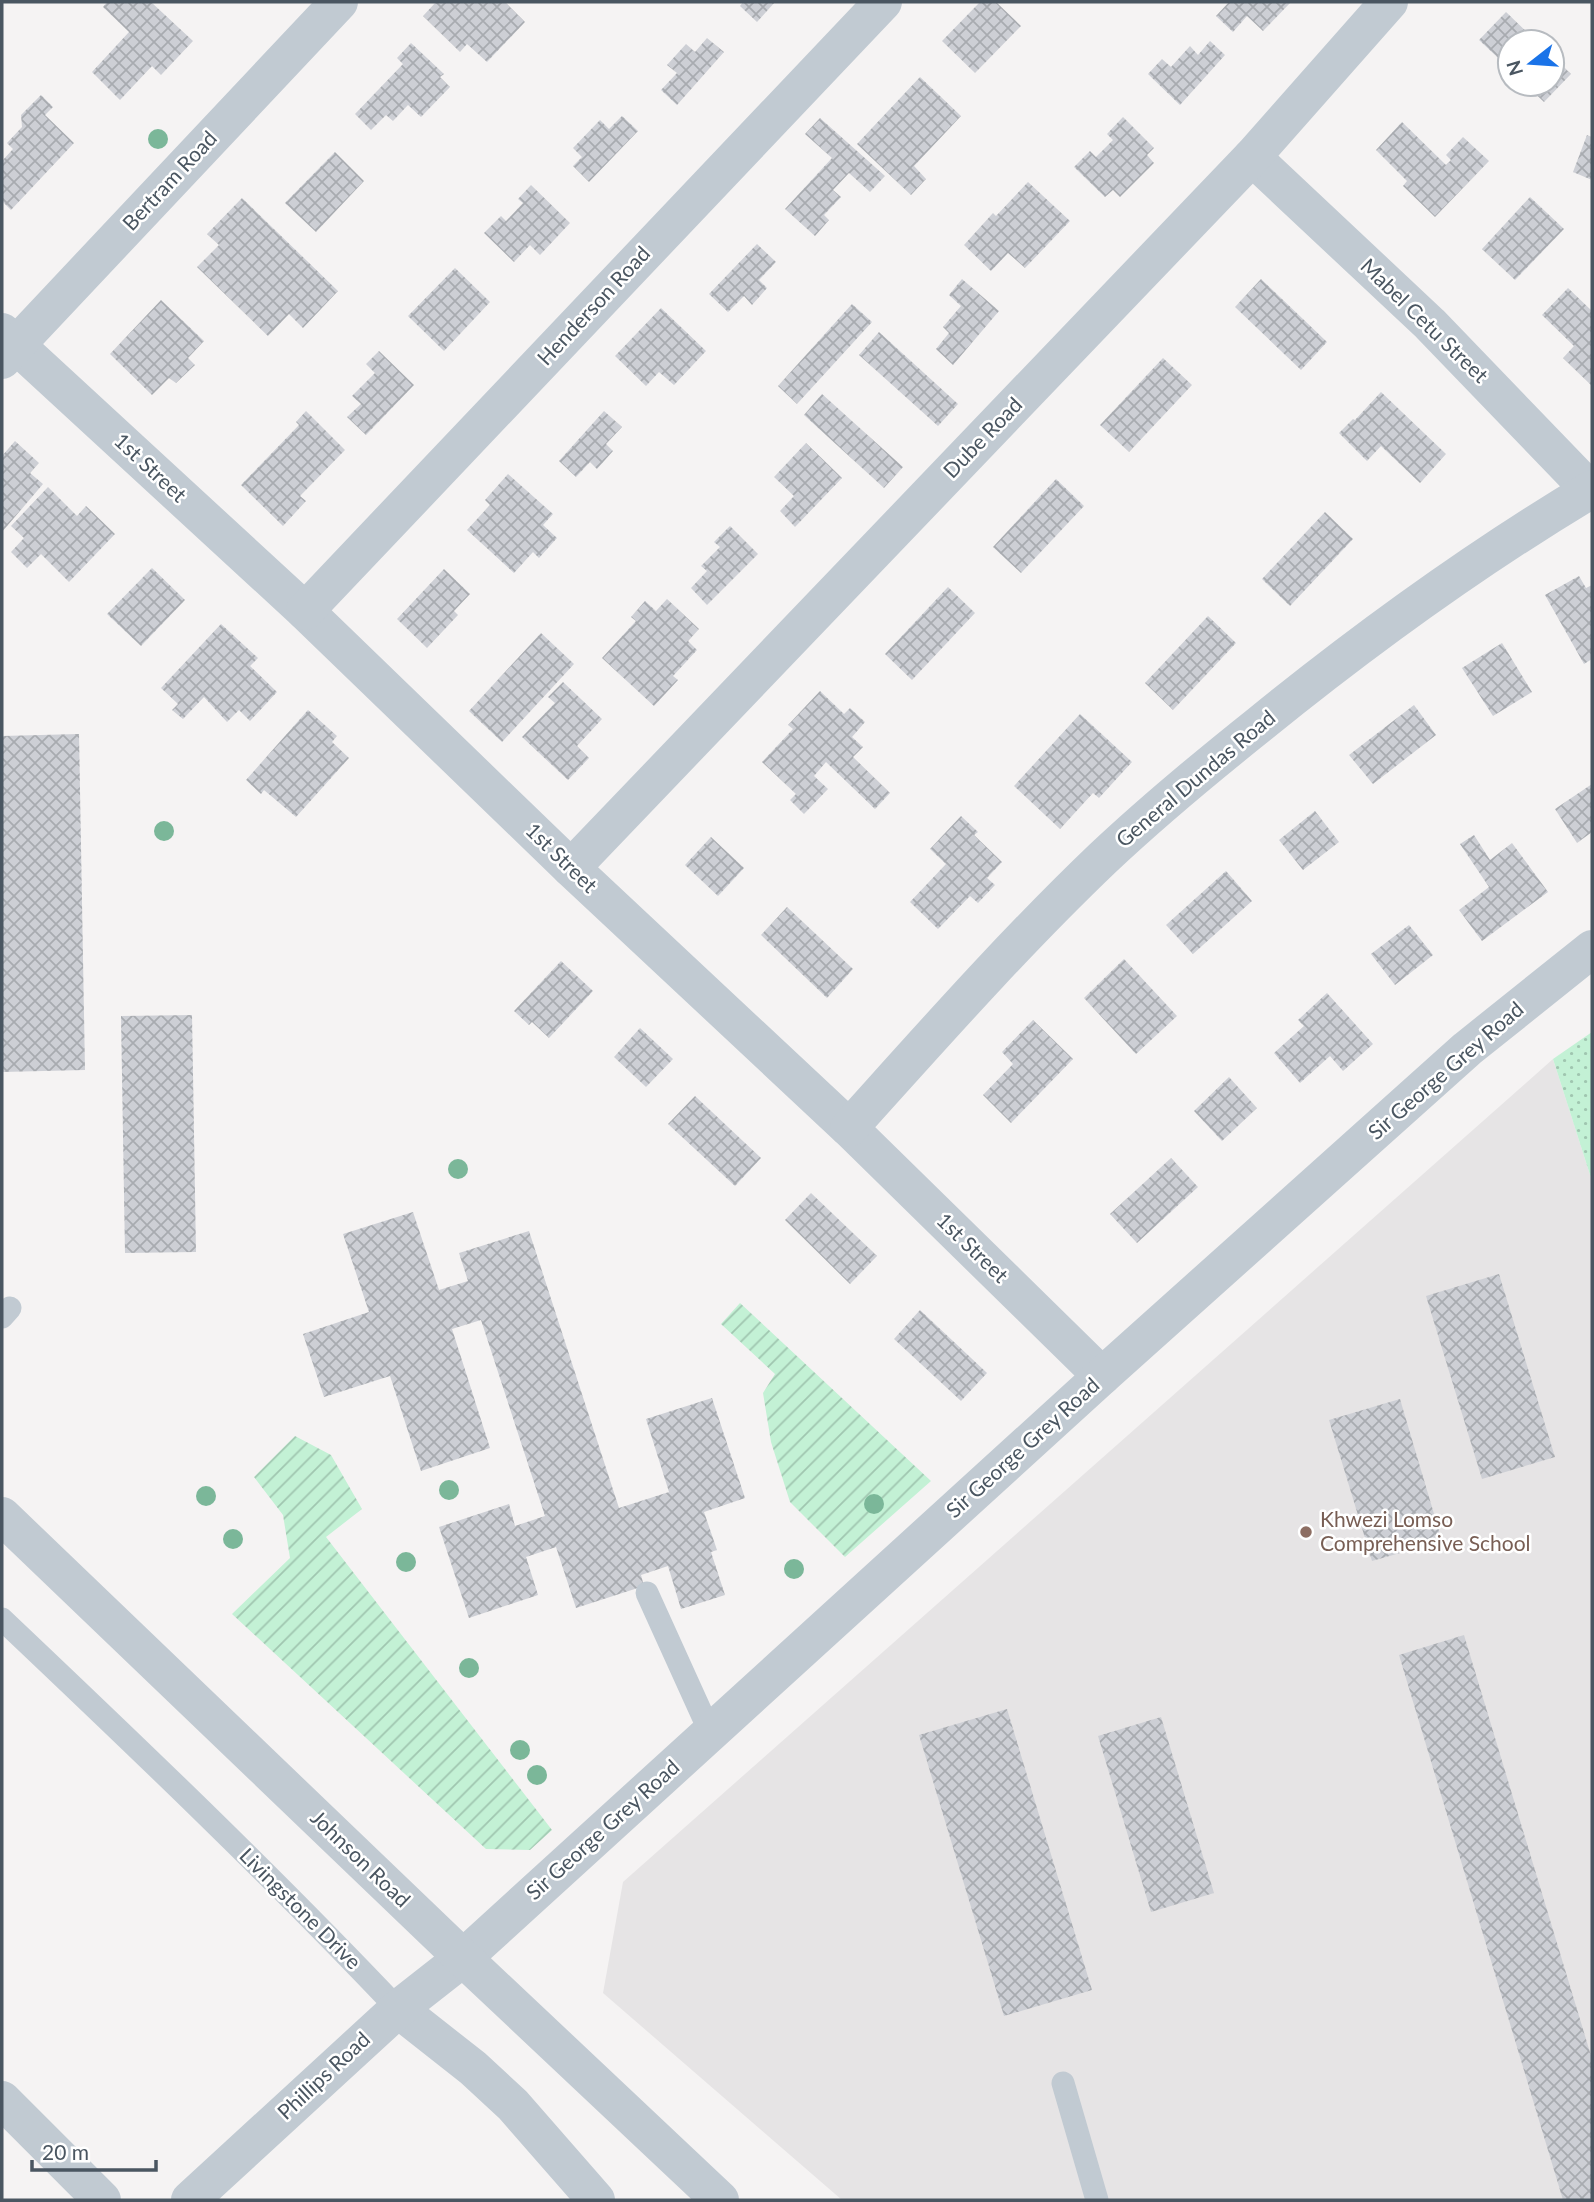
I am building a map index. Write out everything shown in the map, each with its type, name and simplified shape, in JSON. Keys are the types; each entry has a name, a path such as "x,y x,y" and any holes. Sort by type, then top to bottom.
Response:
{"street":[{"name":"Bertram Road","path":"6,345 339,2"},
{"name":"Henderson Road","path":"305,611 883,2"},
{"name":"Dube Road","path":"571,869 1252,157 1389,2"},
{"name":"Mabel Cetu Street","path":"1252,157 1430,324 1591,489"},
{"name":"1st Street","path":"6,345 305,611 571,869 849,1128 1102,1376"},
{"name":"General Dundas Road","path":"849,1128 1003,957 1104,857 1195,776 1380,629 1465,569 1591,489"},
{"name":"Sir George Grey Road","path":"463,1958 1102,1376 1466,1049 1592,949"},
{"name":"Johnson Road","path":"2,1516 720,2200"},
{"name":"Phillips Road","path":"190,2200 398,2009 463,1958"},
{"name":"Livingstone Drive","path":"398,2009 473,2068 513,2105 596,2200"},
{"path":"2,2100 102,2200"}],"lane":[{"path":"647,1593 710,1732"},
{"name":"Livingstone Drive","path":"2,1619 171,1780 327,1934 398,2009"},
{"path":"1063,2083 1097,2200"}],"shaded area":[{"name":"Khwezi Lomso Comprehensive School","path":"1553,1059 1592,1181 1592,2200 842,2200 603,1993 623,1882"}],"green space":[{"path":"1592,1032 1592,1181 1553,1059"},
{"path":"740,1303 931,1481 845,1557 790,1502 771,1442 763,1393 775,1374 721,1324"},
{"path":"295,1436 331,1455 362,1509 326,1537 552,1830 530,1850 486,1849 232,1614 290,1558 283,1515 254,1477"}],"building":[{"path":"107,2 151,2 193,41 161,75 152,66 120,100 92,72 129,32 103,7"},
{"path":"436,2 505,2 525,22 487,62 467,44 460,52 423,16"},
{"path":"743,2 775,2 757,22 740,6"},
{"path":"980,2 996,2 1021,26 975,73 942,41"},
{"path":"1229,2 1291,2 1263,31 1247,16 1233,32 1216,16"},
{"path":"1506,12 1523,28 1496,28 1496,56 1479,40"},
{"path":"707,38 724,52 677,105 661,90 677,73 667,65 686,44 695,52"},
{"path":"1210,41 1225,55 1180,105 1148,74 1162,59 1171,67 1190,46 1198,55"},
{"path":"411,43 444,74 440,77 450,87 421,117 408,105 393,121 386,115 371,130 355,114 403,64 397,58"},
{"path":"920,77 961,116 914,166 926,179 911,195 857,144"},
{"path":"41,95 53,107 45,115 74,143 11,210 2,201 2,161 13,149 7,143 22,127 21,115"},
{"path":"622,116 638,131 589,182 573,166 582,157 573,148 600,120 609,129"},
{"path":"1123,117 1154,148 1147,155 1154,163 1120,197 1113,190 1105,197 1074,167 1090,151 1096,157 1113,140 1107,134"},
{"path":"820,118 885,176 870,192 849,173 833,190 841,197 824,215 829,220 815,236 785,209 832,158 805,134"},
{"path":"1402,122 1446,165 1451,160 1446,155 1463,137 1489,161 1435,217 1403,186 1407,181 1376,150"},
{"path":"1587,135 1592,137 1592,180 1573,172"},
{"path":"335,152 364,181 316,232 285,203"},
{"path":"1028,182 1070,221 1025,268 1008,253 991,271 964,245 993,213 996,216"},
{"path":"531,185 570,223 540,255 530,245 514,262 484,233 501,216 506,221 523,203 518,199"},
{"path":"1530,197 1564,229 1515,280 1482,249"},
{"path":"242,198 338,291 303,328 289,314 268,336 197,267 219,245 207,234"},
{"path":"757,244 776,262 759,280 767,288 752,305 744,296 728,312 709,294"},
{"path":"455,268 490,302 444,351 408,316"},
{"path":"962,279 999,311 953,365 936,349 949,333 943,327 961,306 949,295"},
{"path":"1261,279 1327,342 1301,370 1235,307"},
{"path":"1568,288 1592,311 1592,386 1563,358 1574,346 1542,315"},
{"path":"161,300 204,341 188,358 195,365 176,383 169,378 152,395 110,354"},
{"path":"852,304 872,322 797,404 778,386"},
{"path":"661,308 706,351 674,385 659,372 646,386 615,356"},
{"path":"879,332 958,404 938,426 859,355"},
{"path":"379,351 414,385 366,435 347,417 361,404 352,396 375,373 366,364"},
{"path":"1163,358 1192,385 1129,452 1100,425"},
{"path":"1381,392 1446,454 1420,483 1381,446 1367,461 1339,433"},
{"path":"822,394 903,467 884,488 804,415"},
{"path":"306,411 345,450 300,496 306,501 283,526 241,485 299,425 296,422"},
{"path":"604,411 622,427 606,444 613,451 597,469 590,462 576,477 559,461"},
{"path":"15,441 39,463 30,473 43,484 2,532 2,456"},
{"path":"806,443 842,478 795,527 780,511 794,496 774,477"},
{"path":"508,474 553,514 543,525 557,538 539,558 533,552 514,573 467,530 490,505 485,500"},
{"path":"1056,479 1084,506 1021,573 993,547"},
{"path":"48,487 77,516 86,506 115,534 69,582 41,554 27,568 11,552 24,538 11,526"},
{"path":"1325,512 1353,539 1290,606 1262,579"},
{"path":"730,526 758,554 707,605 691,588 707,571 701,566 720,547 714,542"},
{"path":"152,568 185,600 141,646 107,614"},
{"path":"444,569 470,594 454,611 458,615 427,648 397,619"},
{"path":"1579,576 1586,588 1592,585 1592,659 1584,664 1545,595"},
{"path":"948,587 975,613 912,680 885,654"},
{"path":"667,599 699,629 688,641 697,650 673,676 678,680 654,706 602,658 636,621 631,617 645,601 656,611"},
{"path":"1208,616 1236,643 1173,710 1145,683"},
{"path":"221,624 258,658 250,666 277,692 250,721 239,710 227,722 204,697 183,719 172,710 178,704 161,688"},
{"path":"541,633 574,664 502,742 469,711"},
{"path":"1502,643 1532,692 1493,716 1462,668"},
{"path":"563,682 602,719 577,746 589,758 568,780 522,737 555,703 548,697"},
{"path":"820,691 844,714 850,708 865,722 852,737 863,747 853,757 890,793 875,809 826,762 814,776 828,789 804,814 790,800 796,794 762,762 793,729 788,725"},
{"path":"1414,705 1436,735 1373,784 1349,755"},
{"path":"308,710 337,736 332,742 349,758 296,817 264,790 261,794 246,780"},
{"path":"1080,714 1132,762 1099,798 1093,793 1060,829 1014,786"},
{"path":"79,734 85,1070 2,1072 2,736"},
{"path":"1592,784 1592,832 1577,843 1555,809"},
{"path":"1315,811 1339,842 1303,870 1279,840"},
{"path":"961,816 978,832 974,835 1002,862 987,878 995,885 978,903 970,896 938,929 910,902 946,864 930,849"},
{"path":"1474,835 1490,860 1512,843 1548,892 1482,941 1459,910 1489,887 1460,844"},
{"path":"711,837 744,868 718,896 685,865"},
{"path":"1226,871 1252,901 1193,954 1166,925"},
{"path":"787,907 853,969 827,998 761,935"},
{"path":"1409,925 1433,955 1395,985 1371,954"},
{"path":"1124,959 1177,1016 1136,1054 1084,998"},
{"path":"561,961 593,991 549,1038 532,1022 529,1025 514,1011"},
{"path":"1327,993 1373,1044 1343,1071 1330,1056 1300,1083 1274,1053 1304,1026 1298,1020"},
{"path":"192,1015 196,1252 125,1253 121,1016"},
{"path":"1033,1020 1073,1059 1011,1123 983,1095 1013,1064 1002,1052"},
{"path":"640,1028 673,1059 646,1087 614,1057"},
{"path":"1229,1077 1257,1108 1222,1141 1194,1111"},
{"path":"695,1096 761,1158 735,1186 668,1124"},
{"path":"1171,1158 1198,1187 1137,1243 1110,1214"},
{"path":"811,1193 877,1256 850,1284 785,1220"},
{"path":"413,1212 439,1290 468,1281 459,1253 529,1231 619,1508 669,1492 646,1419 712,1398 745,1498 704,1512 717,1550 711,1552 725,1595 681,1609 668,1566 641,1575 644,1586 576,1608 556,1547 526,1557 538,1595 469,1618 439,1527 509,1504 515,1526 545,1516 481,1320 452,1329 490,1448 421,1471 390,1376 324,1397 303,1334 369,1312 343,1234"},
{"path":"1499,1274 1555,1457 1482,1479 1426,1296"},
{"path":"920,1310 987,1373 961,1401 894,1339"},
{"path":"1400,1399 1442,1541 1372,1561 1329,1420"},
{"path":"1464,1635 1592,2059 1592,2200 1563,2200 1399,1655"},
{"path":"1007,1709 1092,1990 1004,2016 919,1735"},
{"path":"1161,1717 1214,1893 1151,1912 1098,1736"}],"place":[{"name":"Khwezi Lomso Comprehensive School","path":"1306,1532"}]}
